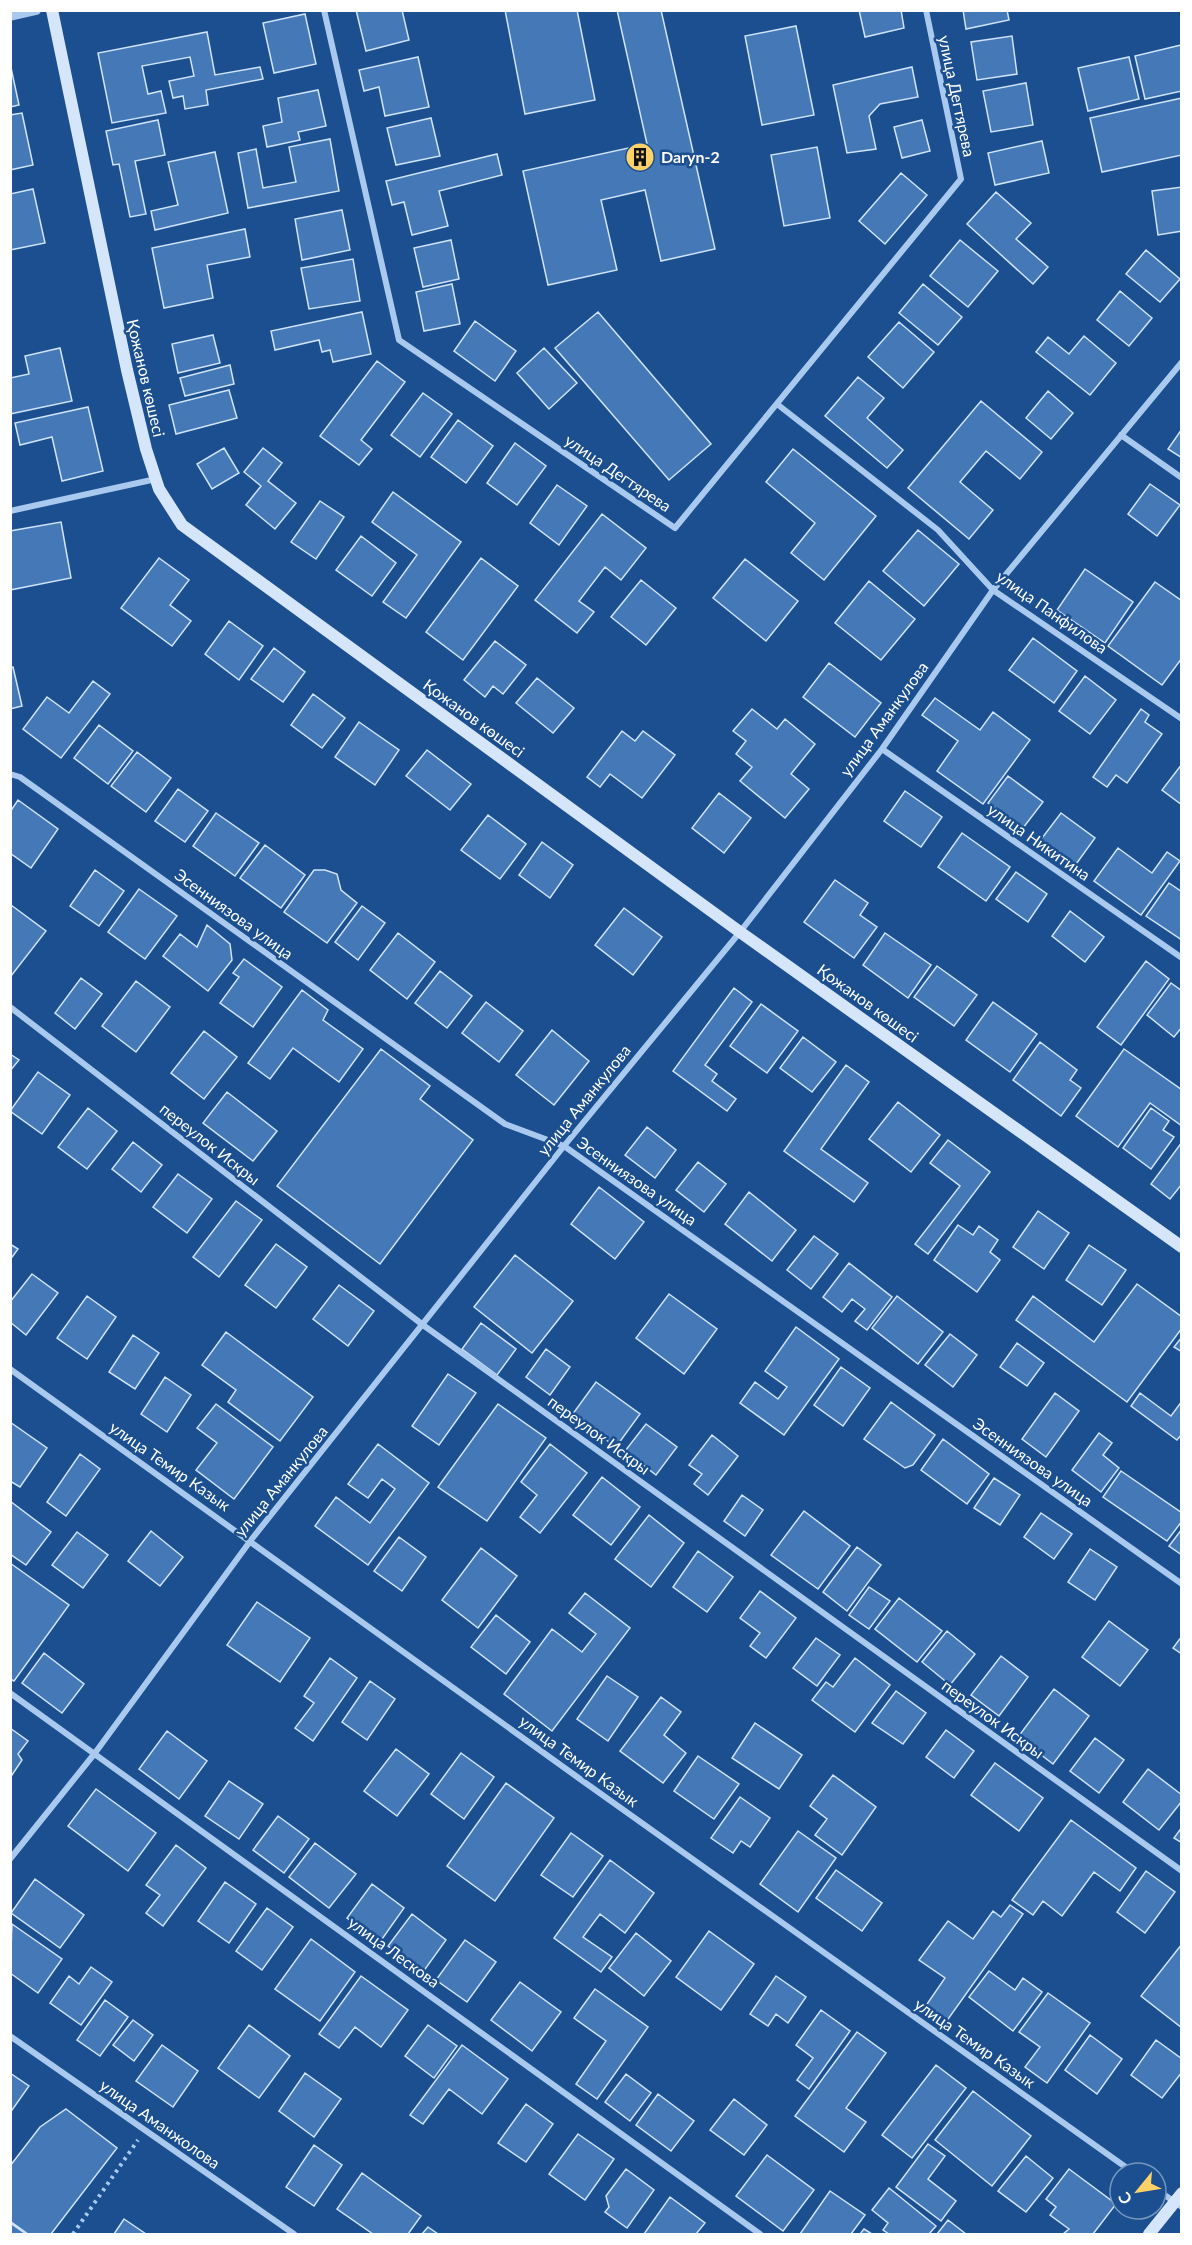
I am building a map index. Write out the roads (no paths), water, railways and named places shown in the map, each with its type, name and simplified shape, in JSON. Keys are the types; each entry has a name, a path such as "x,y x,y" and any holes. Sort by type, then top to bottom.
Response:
{"main road":[{"name":"Қожанов көшесі","path":"52,10 127,370 146,449 159,489 182,525 740,932 1182,1247"},
{"path":"1149,2235 1179,2201"}],"street":[{"path":"10,16 36,10"},
{"name":"улица Дегтярева","path":"324,10 399,340 675,528 961,179 926,10"},
{"name":"улица Аманкулова","path":"10,1859 95,1753 251,1540 564,1146 740,932 882,749 993,590 1182,362"},
{"name":"улица Панфилова","path":"777,404 938,530 993,590 1182,719"},
{"path":"1121,435 1182,478"},
{"path":"10,511 156,479"},
{"name":"улица Никитина","path":"882,749 1182,958"},
{"name":"Эсенниязова улица","path":"10,774 20,777 505,1124 564,1146 1182,1584"},
{"name":"переулок Искры","path":"10,1007 423,1325 1182,1871"},
{"name":"улица Темир Казык","path":"10,1369 251,1540 580,1779 1117,2161"},
{"name":"улица Лескова","path":"10,1693 760,2235"},
{"name":"улица Аманжолова","path":"10,2036 294,2235"}],"place":[{"name":"Daryn-2","path":"640,157"}]}
